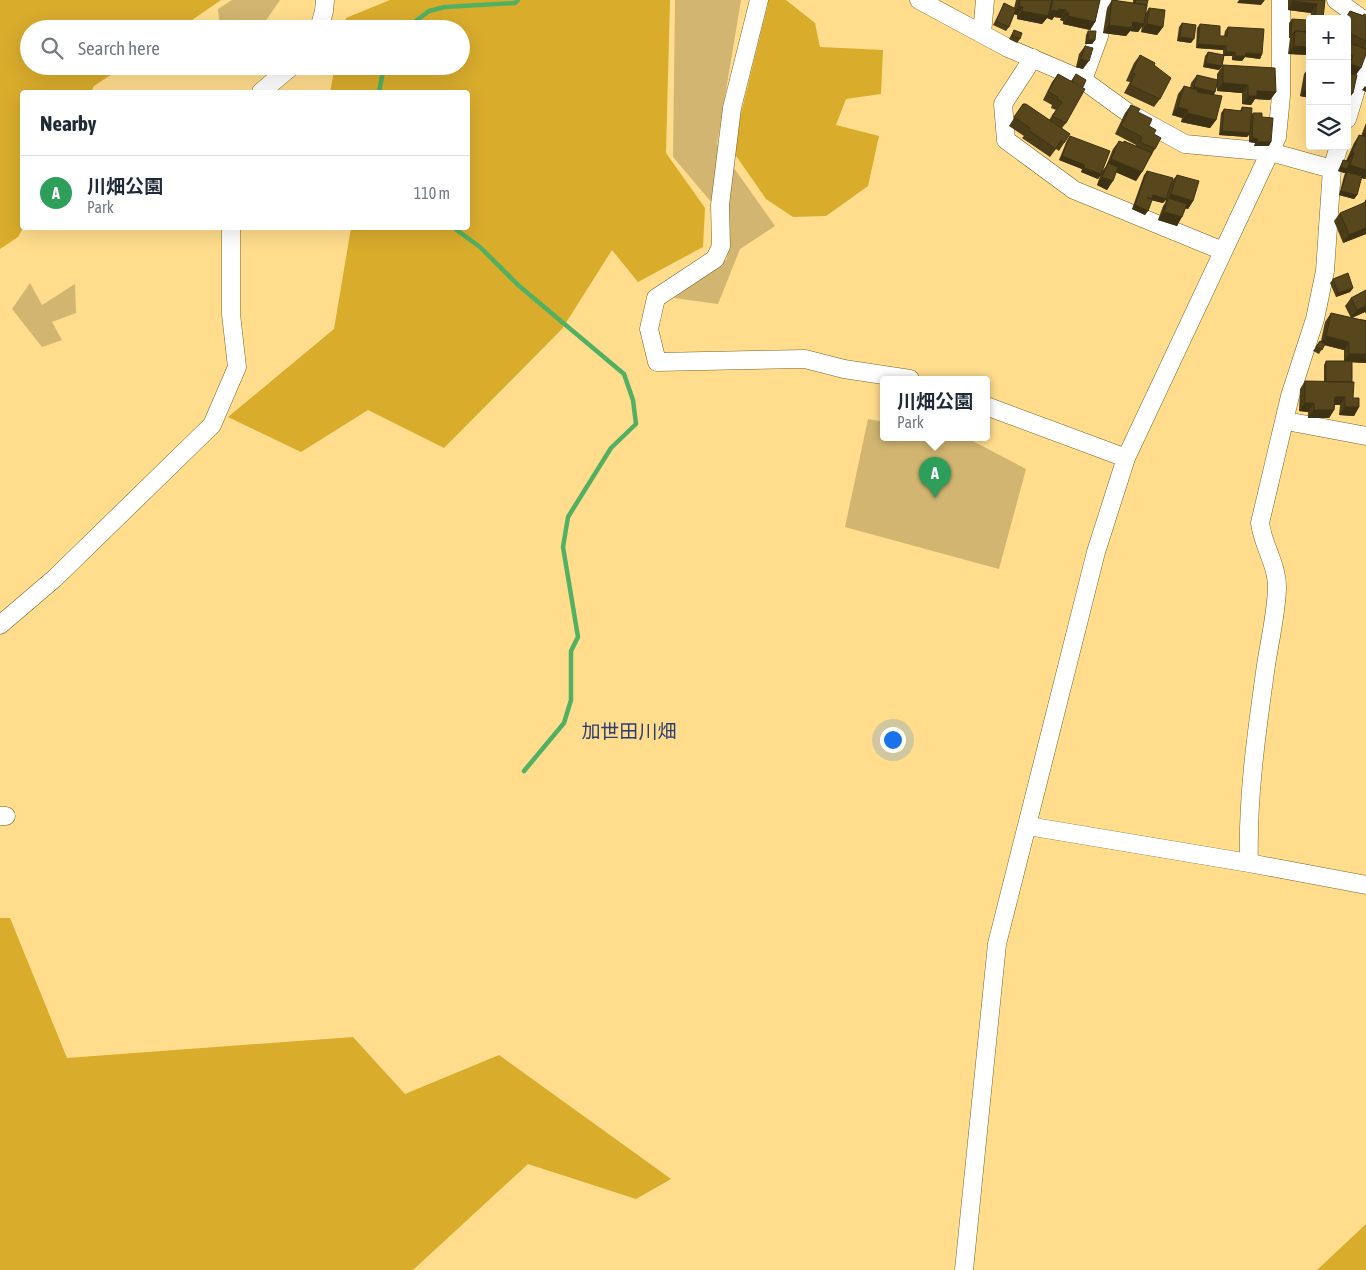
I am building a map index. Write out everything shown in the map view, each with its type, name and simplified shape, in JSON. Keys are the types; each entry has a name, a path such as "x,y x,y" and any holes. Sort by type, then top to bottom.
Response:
{"street":[{"path":"322,20 324,0"},
{"path":"759,0 732,108 720,205 721,246 716,259 656,298 649,329 657,362 804,359 844,369 890,376"},
{"path":"919,0 982,34 1082,80 1127,112 1185,144 1270,152 1332,169"},
{"path":"982,34 985,0"},
{"path":"1082,80 1099,36 1104,0"},
{"path":"964,1270 997,944 1094,560 1126,458 1277,137 1281,96 1281,0"},
{"path":"1336,0 1366,22"},
{"path":"1033,58 1003,104 1006,140 1074,190 1223,251"},
{"path":"1351,106 1359,80 1366,66"},
{"path":"263,90 281,75"},
{"path":"1249,863 1248,821 1261,704 1278,588 1274,566 1262,534 1260,523 1286,421 1290,396 1315,319 1325,272 1332,169 1338,150"},
{"path":"0,625 55,578 212,425 237,367 231,314 232,230"},
{"path":"990,407 1126,458"},
{"path":"1286,421 1366,436"},
{"path":"1028,826 1249,863 1366,885"}],"shaded area":[{"path":"0,0 221,0 192,20 20,20 20,75 110,75 94,86 92,90 20,90 20,230 22,230 18,237 0,249"},
{"path":"232,0 280,0 266,20 219,20 218,9"},
{"path":"390,0 670,0 666,153 705,208 703,247 638,282 612,250 562,329 444,448 368,410 301,452 228,417 334,329 351,230 470,230 470,90 330,90 333,75 470,75 470,20 346,20 346,18"},
{"path":"675,0 741,0 717,144 775,226 740,249 718,304 674,298 727,259 729,223 673,157"},
{"path":"760,0 786,0 815,23 820,47 883,50 881,94 846,99 836,125 879,136 868,186 826,216 793,217 766,199 732,150 768,4"},
{"path":"30,283 42,305 75,284 76,313 52,322 62,340 42,347 12,309"},
{"path":"868,419 880,421 880,441 973,441 1026,469 999,569 845,527"},
{"path":"0,918 10,918 67,1058 353,1037 405,1094 499,1055 671,1179 636,1199 528,1164 413,1270 0,1270"},
{"path":"1366,1224 1366,1270 1317,1270"}],"building":[{"path":"1020,0 1052,0 1048,16 1022,11 1023,7 1019,6"},
{"path":"1053,0 1100,0 1095,22 1068,16 1069,13 1066,10 1051,10"},
{"path":"1112,0 1147,5 1144,24 1133,22 1132,28 1109,25"},
{"path":"1136,0 1148,0 1147,5 1135,3"},
{"path":"1325,0 1323,15 1315,15 1317,4 1293,1"},
{"path":"1004,3 1016,9 1009,27 996,21"},
{"path":"1149,8 1165,10 1163,27 1147,24"},
{"path":"1350,11 1363,16 1364,14 1366,15 1366,41 1351,34 1351,15 1348,15"},
{"path":"1292,19 1306,20 1306,32 1295,31 1291,34"},
{"path":"1182,23 1196,25 1194,39 1180,37"},
{"path":"1200,24 1220,26 1220,36 1227,36 1228,27 1264,29 1262,54 1246,53 1245,56 1235,56 1235,52 1226,52 1226,46 1198,44"},
{"path":"1014,30 1022,33 1020,39 1012,35"},
{"path":"1088,31 1096,31 1095,40 1088,40"},
{"path":"1295,31 1306,32 1306,47 1294,46"},
{"path":"1351,43 1366,49 1361,68 1351,64 1353,56 1351,55"},
{"path":"1085,46 1093,48 1089,61 1081,59"},
{"path":"1208,52 1224,55 1222,66 1206,63"},
{"path":"1140,55 1155,63 1154,65 1171,78 1160,99 1130,85 1135,74 1132,73"},
{"path":"1223,65 1275,68 1276,92 1257,91 1257,96 1248,96 1248,85 1223,83"},
{"path":"1058,74 1085,89 1066,123 1052,116 1062,102 1057,99 1058,97 1048,92"},
{"path":"1076,74 1086,80 1083,87 1072,81"},
{"path":"1351,74 1357,75 1353,93 1351,93"},
{"path":"1197,75 1218,80 1215,92 1194,87"},
{"path":"1184,86 1198,90 1197,92 1222,96 1216,120 1187,113 1188,110 1178,107"},
{"path":"1023,104 1026,104 1070,134 1064,143 1061,140 1056,149 1028,130 1030,128 1014,117"},
{"path":"1131,105 1140,109 1138,112 1152,119 1149,126 1156,130 1154,134 1161,138 1155,149 1140,142 1142,137 1121,126"},
{"path":"1242,107 1252,108 1250,133 1222,131 1224,109 1242,111"},
{"path":"1253,113 1262,113 1262,117 1273,118 1271,142 1257,142 1258,139 1252,138"},
{"path":"1359,135 1366,137 1366,170 1350,165 1354,153 1352,153"},
{"path":"1070,136 1110,151 1101,174 1084,168 1085,165 1062,156"},
{"path":"1119,141 1124,143 1124,141 1152,153 1142,172 1111,159"},
{"path":"1343,160 1350,162 1347,169 1341,167"},
{"path":"1108,163 1118,167 1113,181 1102,177"},
{"path":"1147,171 1173,178 1166,199 1153,195 1152,199 1147,197 1152,200 1148,211 1135,205"},
{"path":"1347,172 1362,176 1357,195 1341,191"},
{"path":"1177,175 1199,181 1193,201 1171,194"},
{"path":"1168,198 1187,204 1182,217 1164,212"},
{"path":"1366,202 1366,228 1349,235 1340,213"},
{"path":"1348,273 1353,288 1338,293 1333,279"},
{"path":"1366,290 1366,306 1357,310 1351,298"},
{"path":"1331,313 1366,321 1366,354 1349,354 1349,342 1326,336"},
{"path":"1320,341 1325,344 1322,350 1316,347"},
{"path":"1326,361 1352,361 1352,382 1326,382"},
{"path":"1305,381 1354,382 1353,398 1359,398 1359,407 1345,407 1345,397 1335,397 1334,410 1314,410 1314,403 1305,403"}],"waterway":[{"path":"417,20 429,11 445,7 515,3 518,0"},
{"path":"379,90 382,75"},
{"path":"457,230 480,247 518,285 624,374 633,400 636,424 611,448 568,517 563,547 578,637 571,651 571,700 564,723 524,771"}],"place":[{"name":"川畑公園","path":"935,498"}],"district":[{"name":"加世田川畑","path":"629,731"}]}
